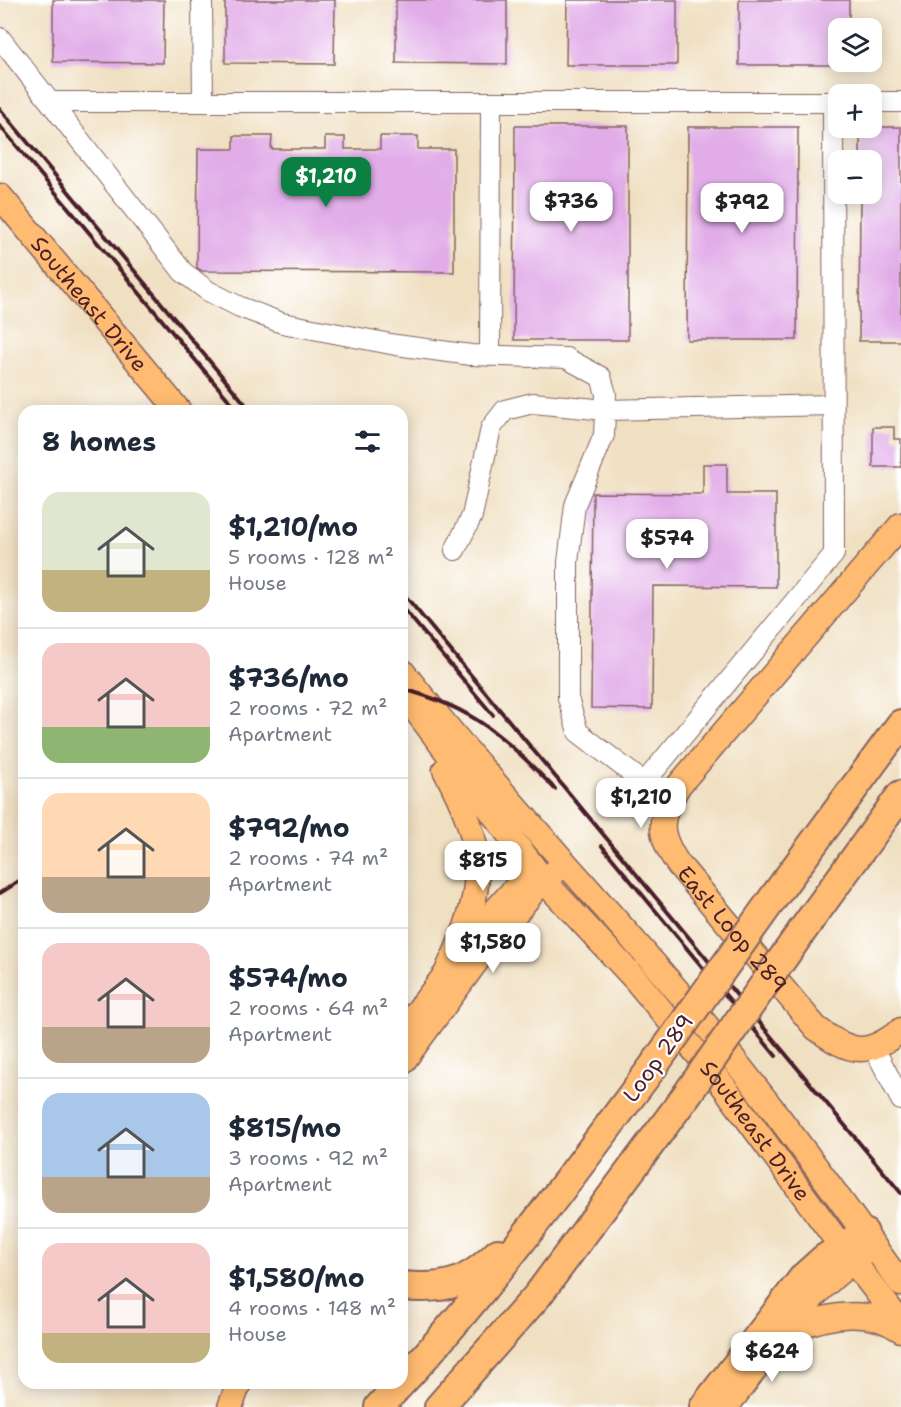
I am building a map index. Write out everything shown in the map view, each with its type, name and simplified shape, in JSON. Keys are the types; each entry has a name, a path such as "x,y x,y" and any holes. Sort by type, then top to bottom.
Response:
{"highway":[{"name":"Loop 289","path":"408,1376 473,1302 584,1158 652,1068 901,724"},
{"name":"Loop 289","path":"439,1407 538,1295 683,1100 901,795"},
{"path":"408,1286 452,1284 478,1273 506,1246 531,1213 584,1158"},
{"path":"704,1407 804,1276 858,1247"},
{"name":"Loop 289","path":"379,1407 396,1389"}],"main road":[{"name":"Southeast Drive","path":"0,196 174,405"},
{"name":"East Loop 289","path":"874,1048 841,1047 816,1028 678,864 666,846 661,826 664,809 680,785 901,525"},
{"name":"Southeast Drive","path":"408,678 559,859 673,986 737,1062 858,1247 901,1323"},
{"name":"Southeast Drive","path":"408,701 539,874 635,979 858,1247 901,1284"},
{"path":"421,719 432,746 458,794 469,822 477,868 471,916 448,969"},
{"path":"408,1024 486,921 559,859"},
{"path":"408,1055 539,874"},
{"path":"874,1048 901,1030"},
{"path":"726,1407 783,1333 858,1247"},
{"path":"783,1333 816,1319 841,1315 878,1319 901,1330"},
{"path":"230,1407 237,1389"},
{"path":"246,1407 252,1389"}],"lane":[{"path":"202,0 203,102"},
{"path":"0,38 183,272 208,291 240,307 282,322 396,345 490,356 566,358 601,377 606,394 604,435 575,505 569,550 568,698 578,732 669,802"},
{"path":"50,102 828,102"},
{"path":"490,356 491,102"},
{"path":"882,102 901,102"},
{"path":"644,783 834,554 836,138"},
{"path":"455,549 472,516 491,428 505,410 533,403 606,410 833,405"},
{"path":"874,1048 901,1100"}],"building":[{"path":"53,0 164,0 163,63 53,62"},
{"path":"225,0 335,0 334,64 225,63"},
{"path":"396,0 507,0 507,64 396,63"},
{"path":"567,0 677,0 677,65 566,65"},
{"path":"739,0 849,0 849,18 828,18 828,65 739,65"},
{"path":"515,126 628,126 628,340 514,340"},
{"path":"688,127 798,127 797,340 687,340"},
{"path":"882,127 901,127 901,341 859,341 860,204 882,204 882,150 860,150 860,138 882,138"},
{"path":"234,136 272,136 271,149 325,149 325,137 345,137 345,149 380,149 380,136 418,136 418,149 454,149 454,272 202,271 197,268 198,149 234,149"},
{"path":"873,427 894,427 894,439 901,439 901,467 873,467"},
{"path":"703,464 727,464 727,494 776,494 776,587 653,586 652,709 591,708 593,493 703,494"}],"railway":[{"path":"0,109 246,405"},
{"path":"0,126 233,405"},
{"path":"408,599 901,1193"},
{"path":"408,614 493,715"},
{"path":"408,691 449,705 487,727 520,754 555,789"},
{"path":"602,846 776,1056"},
{"path":"0,893 18,882"}]}
